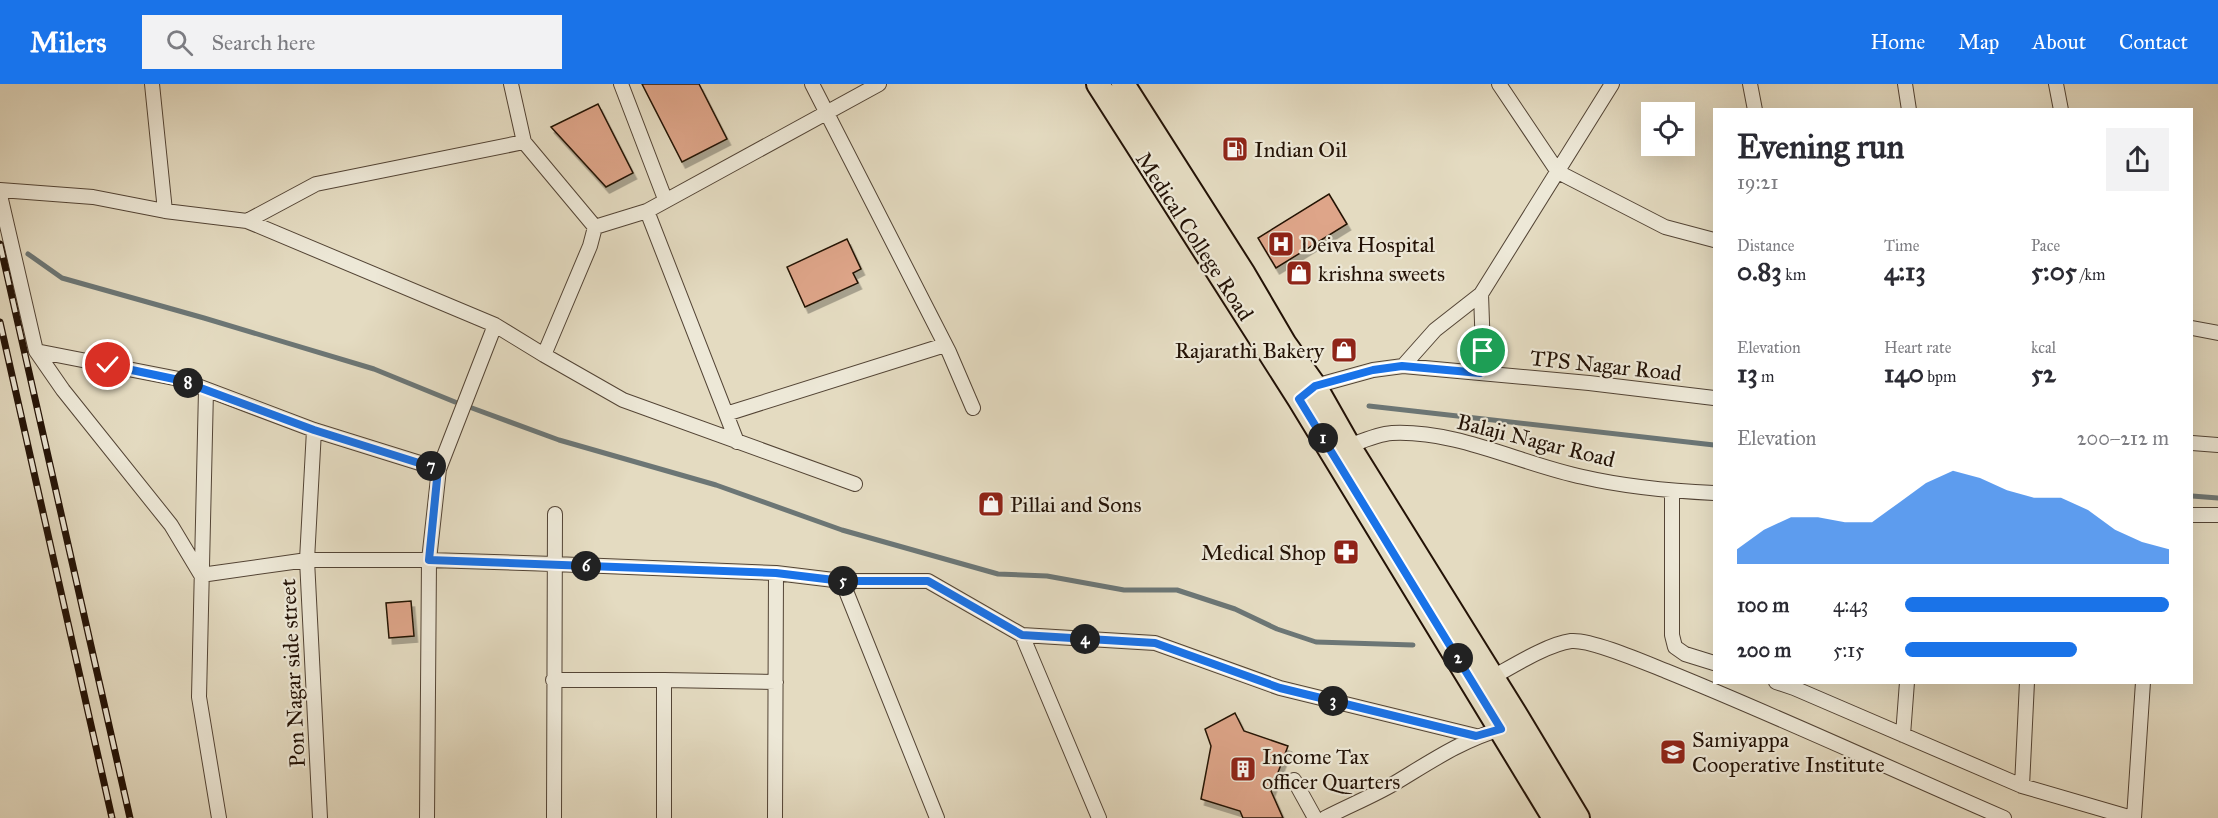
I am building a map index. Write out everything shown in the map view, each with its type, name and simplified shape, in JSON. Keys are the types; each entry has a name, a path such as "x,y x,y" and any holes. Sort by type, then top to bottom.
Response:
{"main road":[{"name":"Medical College Road","path":"1098,84 1339,441 1493,678 1578,818"},
{"name":"Medical College Road","path":"1123,84 1244,274 1285,344 1311,401"},
{"name":"Medical College Road","path":"1339,441 1501,729 1554,818"}],"street":[{"path":"152,84 165,211"},
{"path":"511,84 524,142 595,227"},
{"path":"621,84 665,199"},
{"path":"812,84 825,114 945,345 973,408"},
{"path":"595,227 646,211 879,84"},
{"path":"1499,84 1558,172 1665,227 1713,240"},
{"path":"1402,366 1436,330 1481,294 1612,84"},
{"path":"1750,84 1755,108"},
{"path":"1905,84 1909,108"},
{"path":"2056,84 2061,108"},
{"path":"246,221 316,184 524,142"},
{"path":"0,190 93,197 165,211 246,221 495,326 623,400 855,484"},
{"path":"0,195 36,351 63,390 171,525 201,575"},
{"path":"646,211 737,442"},
{"path":"544,355 590,246 595,227"},
{"path":"1480,373 1483,351 1481,294"},
{"path":"427,818 429,560 438,469 495,326"},
{"path":"2193,328 2218,333"},
{"path":"726,414 945,345"},
{"path":"36,351 179,380 314,430 438,469"},
{"name":"TPS Nagar Road","path":"1311,401 1373,370 1402,366 1589,383 1713,398"},
{"path":"206,390 199,697 219,818"},
{"path":"314,430 307,560 429,560 554,564 776,573 842,581 928,581 1022,635 1155,643 1280,688 1476,736"},
{"name":"Balaji Nagar Road","path":"1339,441 1390,433 1427,434 1583,477 1672,491 1713,493"},
{"path":"2193,443 2218,444"},
{"path":"1672,491 1672,635 1675,646 1685,654 1713,663"},
{"path":"554,818 555,514"},
{"path":"2193,515 2218,515"},
{"name":"Pon Nagar side street","path":"201,575 307,560 320,818"},
{"path":"775,818 776,573"},
{"path":"842,581 937,818"},
{"path":"1022,635 1099,818"},
{"path":"1493,678 1534,654 1572,641 1593,645 1622,654 1741,701 2004,818"},
{"path":"553,680 776,682"},
{"path":"664,680 664,818"},
{"path":"1903,735 1907,684"},
{"path":"2022,786 2027,684"},
{"path":"1794,685 2022,786 2133,818 2143,684"},
{"path":"1325,818 1394,784 1436,757 1476,736 1501,729"},
{"path":"1294,780 1315,818"}],"building":[{"path":"642,84 699,84 727,139 682,162"},
{"path":"598,104 633,173 606,187 551,127"},
{"path":"1329,194 1347,224 1276,268 1258,238"},
{"path":"847,239 861,269 853,273 858,283 805,307 787,267"},
{"path":"411,601 414,636 389,638 386,603"},
{"name":"Income Tax officer Quarters","path":"1235,713 1244,731 1288,746 1271,791 1283,818 1243,818 1240,811 1201,799 1211,746 1205,729"}],"waterway":[{"path":"28,254 62,278 374,369 455,402"},
{"path":"1369,406 1713,445"},
{"path":"472,408 559,440 716,485 842,530 998,574 1047,576 1124,590 1177,590 1235,609 1277,629 1316,642 1413,645"},
{"path":"2193,496 2218,498"}],"railway":[{"path":"0,244 130,818"},
{"path":"0,322 112,818"}],"place":[{"name":"Indian Oil","path":"1235,149"},
{"name":"Deiva Hospital","path":"1281,244"},
{"name":"krishna sweets","path":"1299,273"},
{"name":"Rajarathi Bakery","path":"1344,350"},
{"name":"Pillai and Sons","path":"991,504"},
{"name":"Medical Shop","path":"1346,552"},
{"name":"Samiyappa Cooperative Institute","path":"1673,752"},
{"name":"Income Tax officer Quarters","path":"1243,769"}],"route":[{"path":"108,365 179,380 314,430 438,469 429,560 776,573 842,581 928,581 1022,635 1155,643 1280,688 1476,736 1501,729 1299,399 1315,386 1373,370 1402,366 1480,373 1483,351"}]}
